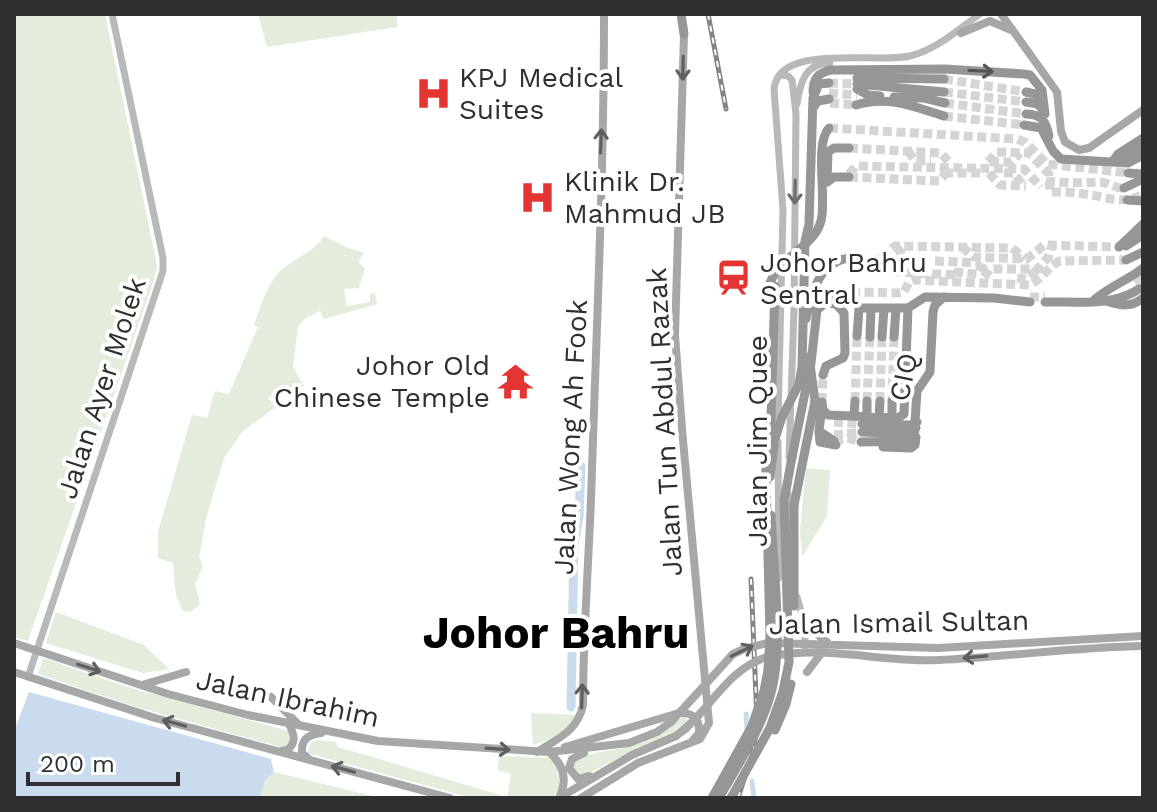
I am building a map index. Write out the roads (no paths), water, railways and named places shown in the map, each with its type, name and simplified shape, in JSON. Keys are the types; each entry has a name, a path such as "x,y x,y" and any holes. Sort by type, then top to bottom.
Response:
{"highway":[{"name":"Jalan Tun Abdul Razak","path":"681,14 684,34"},
{"path":"770,477 775,439 799,384 802,367 802,293 809,224 813,82 821,72 945,69 1030,75 1042,90 1049,140 1053,151 1061,159 1128,163 1143,155"},
{"path":"812,104 819,79 829,90"},
{"path":"860,93 944,79"},
{"path":"812,104 819,90 829,90"},
{"path":"812,104 819,105 829,90"},
{"path":"860,93 944,98"},
{"path":"860,93 944,116"},
{"path":"1043,101 1039,95 1026,97 1038,104 1046,119"},
{"path":"1026,114 1046,119"},
{"path":"1024,125 1041,128 1049,140"},
{"path":"712,798 752,726 768,670 770,636 764,470 768,294 774,273 810,240 820,225 824,134 829,128"},
{"path":"1113,161 1118,154 1143,138"},
{"path":"1113,161 1143,147"},
{"path":"719,798 755,734 771,693 775,671 770,408 775,286 784,268 812,245 825,227 830,149 849,150"},
{"path":"1128,173 1143,178"},
{"path":"828,181 849,175"},
{"path":"1124,188 1143,178"},
{"path":"1127,200 1143,201"},
{"path":"1140,230 1129,246 1119,247 1134,248 1143,244"},
{"path":"1126,260 1143,254"},
{"path":"785,536 809,402 804,327 816,284 830,266 841,258 857,260"},
{"path":"1093,301 1143,268"},
{"path":"1045,300 1126,302 1140,291"},
{"path":"737,798 770,740 789,693 795,639 794,505 815,401 809,357 813,315 823,300 849,292"},
{"name":"CIQ","path":"857,336 859,308 908,308 925,297 1030,300"},
{"name":"CIQ","path":"821,416 823,412 862,430 910,441 916,428 917,391 930,372 933,312 935,305 944,297"},
{"path":"994,298 1023,306 1060,307 1071,301"},
{"path":"731,798 770,728 783,691 789,648 784,501 811,363 817,310 823,304 836,304 844,313 845,353 843,358 826,366 823,375"},
{"name":"CIQ","path":"870,337 871,308"},
{"name":"CIQ","path":"882,337 884,308"},
{"name":"CIQ","path":"894,337 896,308"},
{"name":"CIQ","path":"862,430 879,418 902,416 906,408 908,308"},
{"name":"CIQ","path":"855,401 862,430"},
{"name":"CIQ","path":"862,430 867,401"},
{"name":"CIQ","path":"879,418 880,401"},
{"name":"CIQ","path":"892,401 892,418"},
{"path":"821,416 834,422"},
{"path":"821,416 835,440"},
{"name":"CIQ","path":"862,430 911,425 916,428"}],"main road":[{"path":"113,18 118,14"},
{"name":"Jalan Wong Ah Fook","path":"537,752 573,728 583,705 584,614 599,281 604,14"},
{"path":"961,33 982,14"},
{"path":"781,75 807,59 880,60 910,56 937,44 982,14"},
{"path":"1001,14 1057,92 1061,131 1068,145 1084,150 1143,112"},
{"name":"Jalan Ayer Molek","path":"28,677 163,271 163,258 113,18"},
{"path":"796,114 802,81 809,69 823,63 878,64 908,60 990,21 1015,32"},
{"name":"Jalan Tun Abdul Razak","path":"581,798 638,763 685,746 705,735 709,717 675,335 684,34"},
{"path":"807,59 804,65 809,69"},
{"path":"781,75 792,80 796,114"},
{"name":"Jalan Jim Quee","path":"781,75 774,87 783,210 785,536 805,625 802,654"},
{"name":"Jalan Jim Quee","path":"780,630 794,310 796,114"},
{"path":"780,608 790,617 800,609"},
{"path":"805,625 830,644"},
{"path":"780,630 773,643 787,652 802,654"},
{"name":"Jalan Ismail Sultan","path":"551,752 601,748 638,740 671,722 733,654 773,643 938,648 1143,636"},
{"path":"14,643 37,651"},
{"name":"Jalan Ismail Sultan","path":"559,798 612,766 691,726 724,684 739,671 767,657 821,654 937,660 1143,646"},
{"name":"Jalan Ibrahim","path":"37,651 141,685 289,724 378,741 551,752"},
{"path":"807,672 821,654"},
{"path":"14,672 155,718 450,798"},
{"path":"141,685 186,672"},
{"path":"271,697 300,726"},
{"path":"559,798 564,777 560,763 551,752 684,713 693,715 699,726 696,737 685,746"},
{"path":"276,751 287,750 293,744 294,736 289,724"},
{"path":"312,761 302,753 304,740 312,735 330,732"},
{"path":"601,748 572,759 570,772 582,779 612,766"}],"water":[{"path":"29,692 271,759 274,772 265,781 260,798 14,798 14,731"}],"waterway":[{"path":"571,707 574,544 579,517 581,466"},
{"path":"746,714 747,729"},
{"path":"752,781 754,798"}],"tunnel":[{"path":"944,79 1026,92"},
{"path":"829,83 857,84"},
{"path":"944,92 1026,102"},
{"path":"829,93 857,95"},
{"path":"830,103 856,105"},
{"path":"945,103 1026,114"},
{"path":"944,116 1024,125"},
{"path":"829,128 1017,139 1025,142 1047,164 1128,173"},
{"path":"849,148 941,153 948,161"},
{"path":"908,151 915,161 931,161"},
{"path":"988,162 997,152 1029,153 1049,174 1050,192 1121,200 1143,194"},
{"path":"990,162 1011,162 1020,153"},
{"path":"849,174 856,166 1024,169 1041,187"},
{"path":"944,173 981,173"},
{"path":"849,177 939,181 946,173"},
{"path":"989,173 1000,185 1026,186"},
{"path":"1004,173 1013,173 1024,186"},
{"path":"1046,181 1103,182 1124,188"},
{"path":"962,247 974,257 1027,259 1044,245 1119,247"},
{"path":"984,277 990,269 1038,269 1049,256 1052,245"},
{"path":"882,258 895,246 1012,248 1025,259"},
{"path":"856,257 883,258 907,246"},
{"path":"851,292 900,293 914,280 1029,285 1060,261 1126,260"},
{"path":"935,261 980,263"},
{"path":"857,263 868,266 883,264"},
{"path":"954,272 978,274 984,263"},
{"path":"880,264 896,272 958,275"},
{"path":"1017,278 1026,279 1038,269"},
{"path":"1136,284 1143,278"},
{"path":"1030,297 1045,297"},
{"path":"855,401 857,336"},
{"path":"867,401 870,337"},
{"path":"880,401 882,337"},
{"path":"892,401 894,337"},
{"path":"822,402 823,375"},
{"path":"834,422 862,424"},
{"path":"834,435 862,432"},
{"path":"834,441 848,438 861,442"}],"railway":[{"path":"708,14 726,109"},
{"path":"738,798 754,749 757,720 751,579"}],"place":[{"name":"KPJ Medical Suites","path":"433,93"},
{"name":"Klinik Dr. Mahmud JB","path":"538,197"},
{"name":"Johor Bahru Sentral","path":"734,278"},
{"name":"Johor Old Chinese Temple","path":"516,381"}],"district":[{"name":"Johor Bahru","path":"556,633"}]}
